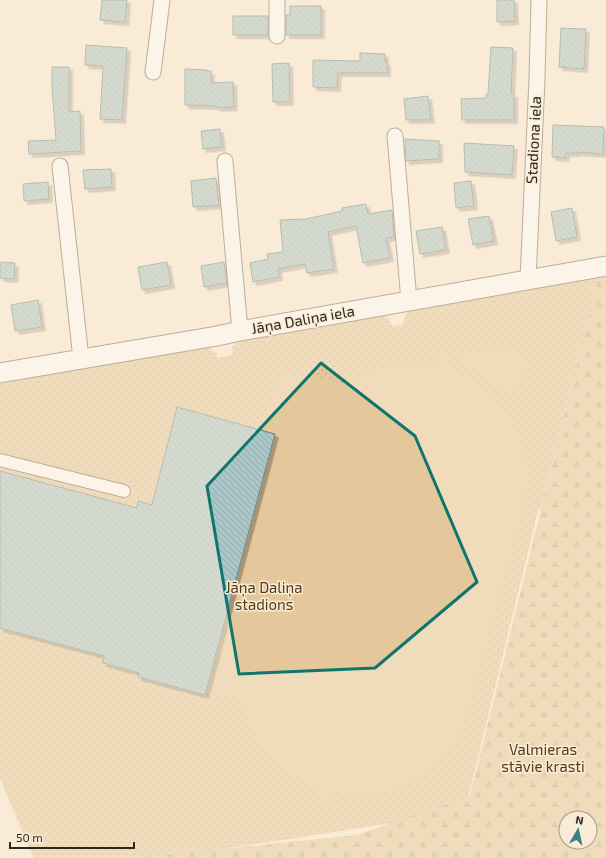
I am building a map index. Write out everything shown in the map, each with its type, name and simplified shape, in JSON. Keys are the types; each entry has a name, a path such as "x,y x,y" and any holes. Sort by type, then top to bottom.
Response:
{"street":[{"path":"153,72 162,0"},
{"path":"277,0 277,36"},
{"name":"Stadiona iela","path":"528,280 537,87 539,0"},
{"path":"395,136 409,301"},
{"path":"225,161 240,331"},
{"path":"60,166 81,359"},
{"name":"Jāņa Daliņa iela","path":"0,374 606,266"},
{"path":"0,460 124,491"}],"highlighted area":[{"path":"321,363 415,436 477,582 375,668 239,674 207,486"}],"green space":[{"name":"Valmieras stāvie krasti","path":"606,266 606,858 135,858 357,835 470,796 601,267"},
{"name":"Jāņa Daliņa stadions","path":"599,275 540,512 539,507 465,812 163,858 34,858 0,779 0,384 208,346 217,355 217,358 233,355 232,347 240,341 382,313 391,322 392,326 402,325 406,314 416,307"},
{"path":"517,349 531,366 511,397 489,378 460,361 465,351"},
{"path":"439,351 450,353 446,368 473,381 488,392 498,402 514,426 524,454 526,468 527,482 524,507 463,730 450,752 430,771 405,785 374,795 333,793 330,805 319,807 323,790 288,771 268,753 253,731 247,716 244,700 197,688 278,374 311,376 344,385 366,373 388,366 399,364 423,364 436,366"}],"building":[{"path":"102,0 127,0 125,22 100,20"},
{"path":"497,0 514,0 515,21 497,22"},
{"path":"290,6 321,6 321,35 286,35 286,15 290,15"},
{"path":"233,16 268,16 268,35 233,35"},
{"path":"561,28 586,29 584,69 559,67"},
{"path":"86,45 127,48 122,120 100,119 103,66 85,65"},
{"path":"491,47 513,48 511,94 514,94 514,120 462,120 461,99 486,98 486,94 488,94"},
{"path":"360,53 385,54 387,73 338,73 337,88 313,87 313,60 360,61"},
{"path":"289,63 290,102 273,102 272,64"},
{"path":"52,67 69,67 69,112 80,111 81,151 29,154 28,141 56,140"},
{"path":"185,69 211,71 211,83 233,82 234,107 217,108 217,106 185,105"},
{"path":"428,96 431,120 406,120 404,99"},
{"path":"553,125 604,127 603,154 577,152 566,153 565,158 552,157"},
{"path":"220,129 222,147 203,149 201,131"},
{"path":"405,139 439,141 439,159 406,161"},
{"path":"464,143 514,146 512,175 465,172"},
{"path":"111,169 112,187 85,189 83,170"},
{"path":"216,178 219,205 193,207 191,181"},
{"path":"471,181 474,206 456,208 454,183"},
{"path":"48,182 49,199 24,201 23,184"},
{"path":"366,204 368,214 392,210 394,237 386,238 390,258 363,263 356,226 328,232 334,269 307,273 305,264 278,269 279,277 253,282 250,263 268,259 267,254 283,252 280,220 306,219 342,211 342,208"},
{"path":"572,208 577,237 556,241 551,212"},
{"path":"489,216 494,241 473,245 468,219"},
{"path":"442,227 446,250 420,254 416,231"},
{"path":"0,262 15,263 14,279 0,278"},
{"path":"167,262 171,285 142,290 138,267"},
{"path":"224,262 227,283 204,287 201,266"},
{"path":"38,300 42,327 15,331 11,305"},
{"path":"177,407 275,434 205,695 138,677 139,673 103,663 104,656 0,628 0,471 137,508 138,501 152,505"}]}
